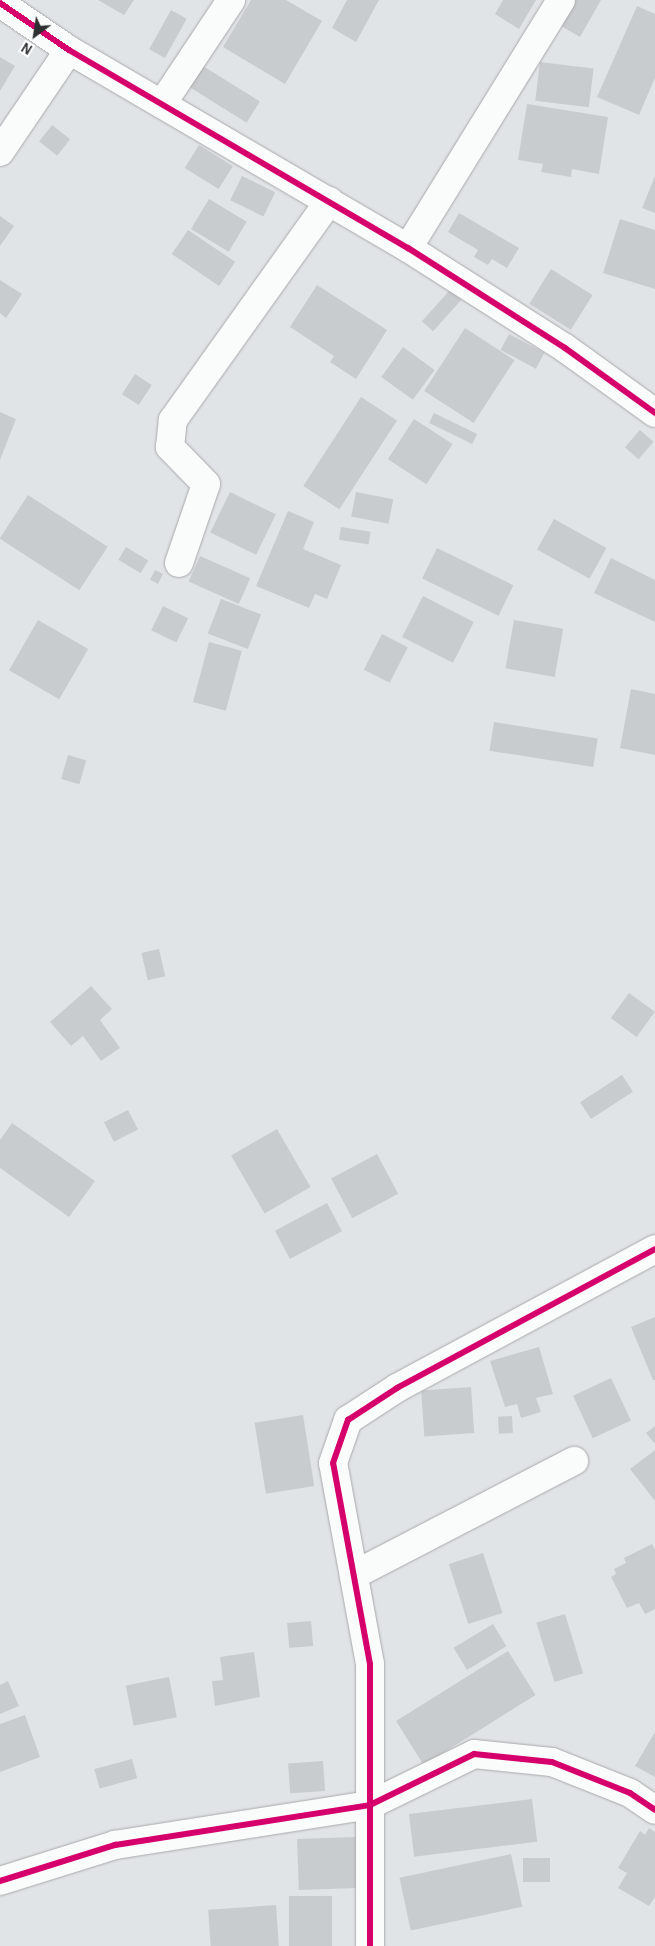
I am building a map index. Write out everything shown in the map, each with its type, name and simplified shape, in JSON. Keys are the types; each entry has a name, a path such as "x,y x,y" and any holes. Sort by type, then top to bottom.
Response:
{"street":[{"path":"162,104 231,0"},
{"path":"408,248 562,0"},
{"path":"0,3 69,50 408,248 565,348 654,411"},
{"path":"0,152 69,50"},
{"path":"178,563 206,484 170,447 173,420 329,201"},
{"path":"370,1946 370,1664 332,1463 348,1420 398,1388 655,1249"},
{"path":"354,1575 574,1461"},
{"path":"0,1881 115,1845 370,1805 474,1754 552,1762 630,1793 655,1810"}],"building":[{"path":"98,0 134,0 124,15"},
{"path":"251,0 286,0 322,21 285,84 223,47"},
{"path":"347,0 379,0 356,42 332,28"},
{"path":"503,0 536,0 519,29 495,14"},
{"path":"576,0 601,0 580,37 561,26"},
{"path":"637,6 655,14 655,78 639,115 597,97"},
{"path":"171,10 187,19 165,58 149,49"},
{"path":"0,57 15,66 0,91"},
{"path":"540,62 594,69 589,107 535,101"},
{"path":"203,66 260,102 247,123 190,87"},
{"path":"527,104 608,117 599,174 572,169 571,177 541,172 543,164 518,160"},
{"path":"52,125 70,139 57,156 39,142"},
{"path":"199,145 233,166 219,189 185,168"},
{"path":"242,176 275,192 263,216 230,200"},
{"path":"655,176 655,213 642,208"},
{"path":"209,199 247,222 229,252 191,229"},
{"path":"459,213 519,248 507,268 492,259 488,265 474,257 478,250 448,232"},
{"path":"0,216 14,226 0,246"},
{"path":"620,219 655,230 655,289 603,273"},
{"path":"188,230 235,262 219,286 172,254"},
{"path":"551,269 593,295 571,330 529,304"},
{"path":"0,280 22,294 6,318 0,313"},
{"path":"317,285 387,330 356,379 330,362 334,356 290,327"},
{"path":"450,290 461,300 433,331 422,321"},
{"path":"465,328 514,360 474,423 424,391"},
{"path":"509,334 544,353 536,369 501,350"},
{"path":"403,347 435,370 413,400 381,377"},
{"path":"135,374 152,385 139,405 122,394"},
{"path":"361,397 397,420 339,509 303,486"},
{"path":"0,412 16,419 0,460"},
{"path":"434,413 477,434 472,444 429,423"},
{"path":"414,419 453,444 426,484 388,459"},
{"path":"640,430 654,442 638,459 625,447"},
{"path":"230,492 276,514 256,555 210,532"},
{"path":"356,492 393,499 389,524 351,517"},
{"path":"28,495 108,547 79,590 0,539"},
{"path":"288,511 314,522 303,549 341,565 327,599 315,594 309,608 256,586"},
{"path":"554,519 606,548 590,579 537,550"},
{"path":"341,527 371,532 369,545 339,540"},
{"path":"126,547 148,560 141,573 118,560"},
{"path":"437,548 513,585 498,616 422,579"},
{"path":"200,556 250,578 239,604 189,582"},
{"path":"611,558 655,580 655,622 594,593"},
{"path":"155,570 163,574 158,584 150,580"},
{"path":"423,596 474,622 453,663 402,637"},
{"path":"221,599 261,614 248,649 208,634"},
{"path":"163,606 188,618 176,643 151,630"},
{"path":"38,620 88,649 59,699 9,670"},
{"path":"514,620 563,629 555,677 505,668"},
{"path":"382,634 408,647 390,683 364,670"},
{"path":"209,642 242,651 226,711 193,702"},
{"path":"631,689 655,694 655,755 620,748"},
{"path":"494,722 598,738 593,767 489,751"},
{"path":"68,755 86,760 79,784 61,779"},
{"path":"159,949 165,976 148,980 141,953"},
{"path":"91,986 112,1009 100,1020 120,1048 101,1061 83,1036 71,1046 50,1022"},
{"path":"629,993 655,1012 637,1037 611,1018"},
{"path":"622,1075 633,1092 591,1119 580,1102"},
{"path":"128,1110 138,1130 114,1142 104,1122"},
{"path":"12,1123 95,1181 69,1217 0,1168 0,1140"},
{"path":"277,1129 310,1187 265,1214 231,1156"},
{"path":"377,1154 398,1194 352,1218 331,1178"},
{"path":"327,1203 342,1231 290,1259 275,1231"},
{"path":"655,1317 655,1380 653,1380 631,1327"},
{"path":"539,1347 553,1394 536,1398 541,1412 521,1418 517,1404 505,1407 490,1361"},
{"path":"611,1378 631,1421 593,1438 573,1396"},
{"path":"471,1387 474,1433 424,1436 421,1390"},
{"path":"303,1415 314,1486 266,1494 255,1423"},
{"path":"512,1416 513,1433 499,1434 498,1417"},
{"path":"655,1426 655,1444 646,1433"},
{"path":"655,1450 655,1501 630,1469"},
{"path":"652,1544 655,1550 655,1609 645,1614 639,1603 627,1608 611,1577 616,1574 614,1569 626,1563 624,1558"},
{"path":"483,1553 502,1613 468,1624 449,1564"},
{"path":"565,1614 583,1673 554,1682 536,1623"},
{"path":"311,1621 313,1646 289,1648 287,1623"},
{"path":"493,1624 506,1646 467,1670 454,1648"},
{"path":"508,1651 536,1695 424,1765 396,1721"},
{"path":"254,1652 260,1697 215,1706 212,1681 223,1680 220,1657"},
{"path":"169,1677 177,1717 134,1726 126,1685"},
{"path":"8,1681 19,1706 0,1714 0,1685"},
{"path":"25,1715 40,1757 0,1772 0,1724"},
{"path":"655,1732 655,1777 635,1766"},
{"path":"132,1759 137,1778 100,1788 94,1769"},
{"path":"323,1761 325,1791 290,1793 288,1763"},
{"path":"532,1799 537,1842 414,1857 409,1814"},
{"path":"649,1828 655,1832 655,1897 649,1906 618,1888 627,1873 618,1868 640,1831 645,1835"},
{"path":"356,1837 358,1888 299,1890 297,1839"},
{"path":"511,1854 522,1907 411,1931 399,1878"},
{"path":"523,1858 550,1858 550,1882 523,1882"},
{"path":"289,1896 332,1896 332,1946 289,1946"},
{"path":"276,1905 279,1946 211,1946 208,1910"}],"cycle path":[{"path":"0,3 69,50 408,248 565,348 655,413"},
{"path":"370,1946 370,1664 333,1463 348,1420 397,1388 655,1249"},
{"path":"0,1881 115,1845 370,1805 474,1754 552,1762 630,1793 655,1810"}]}
